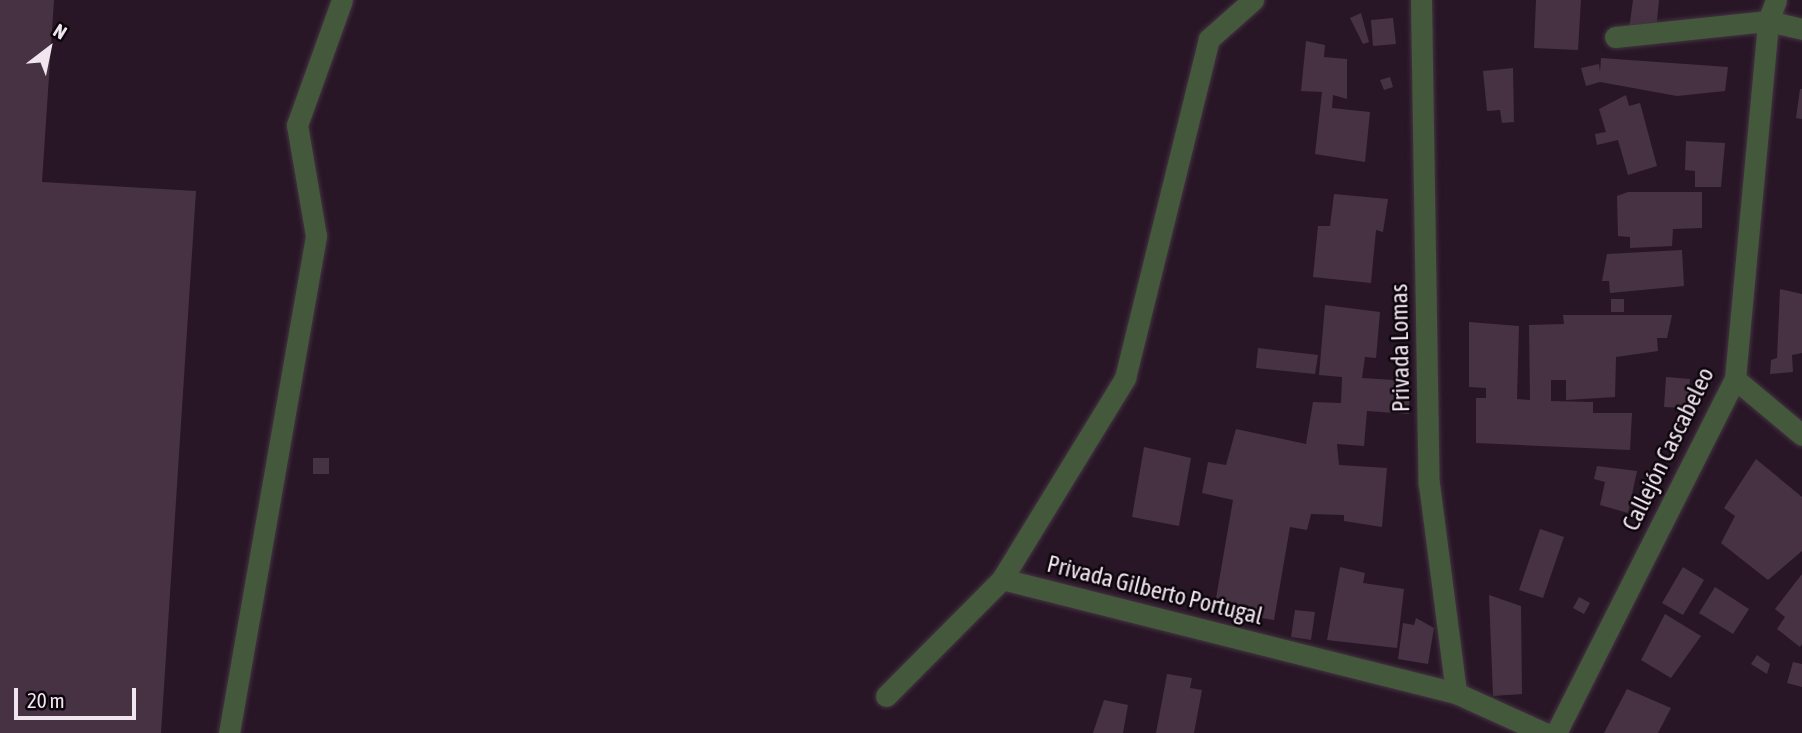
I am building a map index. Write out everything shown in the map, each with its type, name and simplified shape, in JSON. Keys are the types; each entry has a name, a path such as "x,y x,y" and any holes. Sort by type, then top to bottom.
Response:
{"street":[{"path":"229,733 316,236 297,125 342,0"},
{"path":"886,696 1002,579 1125,378 1209,39 1254,0"},
{"name":"Privada Lomas","path":"1421,0 1429,484 1456,693"},
{"name":"Callejón Cascabeleo","path":"1556,733 1735,379 1768,21 1776,0"},
{"path":"1615,37 1768,21 1802,29"},
{"path":"1735,379 1802,435"},
{"name":"Privada Gilberto Portugal","path":"1002,579 1456,693 1544,733"}],"building":[{"path":"0,0 54,0 42,182 196,191 161,733 0,733"},
{"path":"1536,0 1581,0 1578,50 1534,48"},
{"path":"1633,0 1659,0 1656,31 1629,29"},
{"path":"1361,13 1369,42 1363,44 1350,18"},
{"path":"1393,18 1396,44 1373,46 1371,20"},
{"path":"1306,41 1325,45 1324,57 1347,59 1347,99 1333,95 1332,108 1370,112 1365,162 1315,154 1322,92 1301,91"},
{"path":"1601,58 1728,67 1725,91 1677,96 1600,82 1586,86 1581,68 1599,64 1600,72"},
{"path":"1513,68 1514,122 1502,123 1500,110 1487,111 1483,71"},
{"path":"1390,77 1393,87 1384,90 1380,80"},
{"path":"1802,89 1802,119 1796,118"},
{"path":"1626,95 1629,106 1640,103 1657,166 1628,175 1618,140 1597,145 1595,134 1606,132 1599,109"},
{"path":"1686,141 1725,143 1721,187 1695,187 1695,171 1685,170"},
{"path":"1628,192 1702,192 1702,228 1673,229 1672,246 1630,248 1630,237 1618,236 1617,196"},
{"path":"1334,194 1388,199 1383,232 1376,230 1371,283 1313,277 1318,226 1330,226"},
{"path":"1682,250 1684,286 1610,293 1609,281 1602,281 1607,254"},
{"path":"1780,289 1802,294 1802,353 1792,355 1793,372 1770,374 1771,360 1777,358"},
{"path":"1611,299 1624,299 1624,312 1611,312"},
{"path":"1325,305 1380,312 1376,358 1365,357 1362,378 1410,381 1409,414 1367,411 1364,446 1337,444 1339,465 1387,468 1382,527 1344,521 1344,515 1311,514 1307,530 1290,527 1274,620 1214,610 1233,500 1202,493 1208,462 1226,465 1236,429 1306,444 1313,402 1341,403 1342,377 1319,375"},
{"path":"1563,315 1672,315 1667,338 1657,338 1658,351 1616,357 1615,397 1566,400 1566,380 1551,380 1551,401 1593,402 1593,413 1632,413 1630,450 1476,443 1476,398 1486,398 1486,388 1469,387 1469,322 1519,326 1517,399 1530,400 1529,325 1564,324"},
{"path":"1258,348 1318,355 1315,374 1256,368"},
{"path":"1666,377 1690,379 1688,408 1695,408 1684,428 1678,427 1685,408 1664,407"},
{"path":"1144,447 1191,458 1179,526 1132,517"},
{"path":"313,458 329,458 329,474 313,474"},
{"path":"1756,459 1802,497 1802,551 1768,580 1721,543 1735,516 1724,508"},
{"path":"1597,466 1637,471 1628,513 1600,505 1605,482 1594,479"},
{"path":"1540,529 1564,537 1543,598 1519,590"},
{"path":"1340,567 1365,573 1363,583 1404,589 1397,648 1327,640"},
{"path":"1683,567 1704,580 1683,615 1662,603"},
{"path":"1802,574 1800,647 1777,629 1785,617 1775,609"},
{"path":"1715,587 1749,609 1733,634 1699,613"},
{"path":"1489,595 1521,606 1522,694 1493,696"},
{"path":"1579,597 1590,603 1584,614 1573,608"},
{"path":"1295,610 1315,612 1311,640 1291,637"},
{"path":"1665,614 1701,636 1671,678 1641,660"},
{"path":"1416,618 1434,628 1428,664 1398,659 1403,623 1414,625"},
{"path":"1757,655 1770,664 1767,674 1751,664"},
{"path":"1793,662 1802,664 1802,687 1787,683"},
{"path":"1167,674 1192,678 1190,688 1202,690 1194,733 1156,733"},
{"path":"1627,689 1671,708 1658,733 1604,733"},
{"path":"1104,700 1128,705 1123,733 1093,733"}]}
